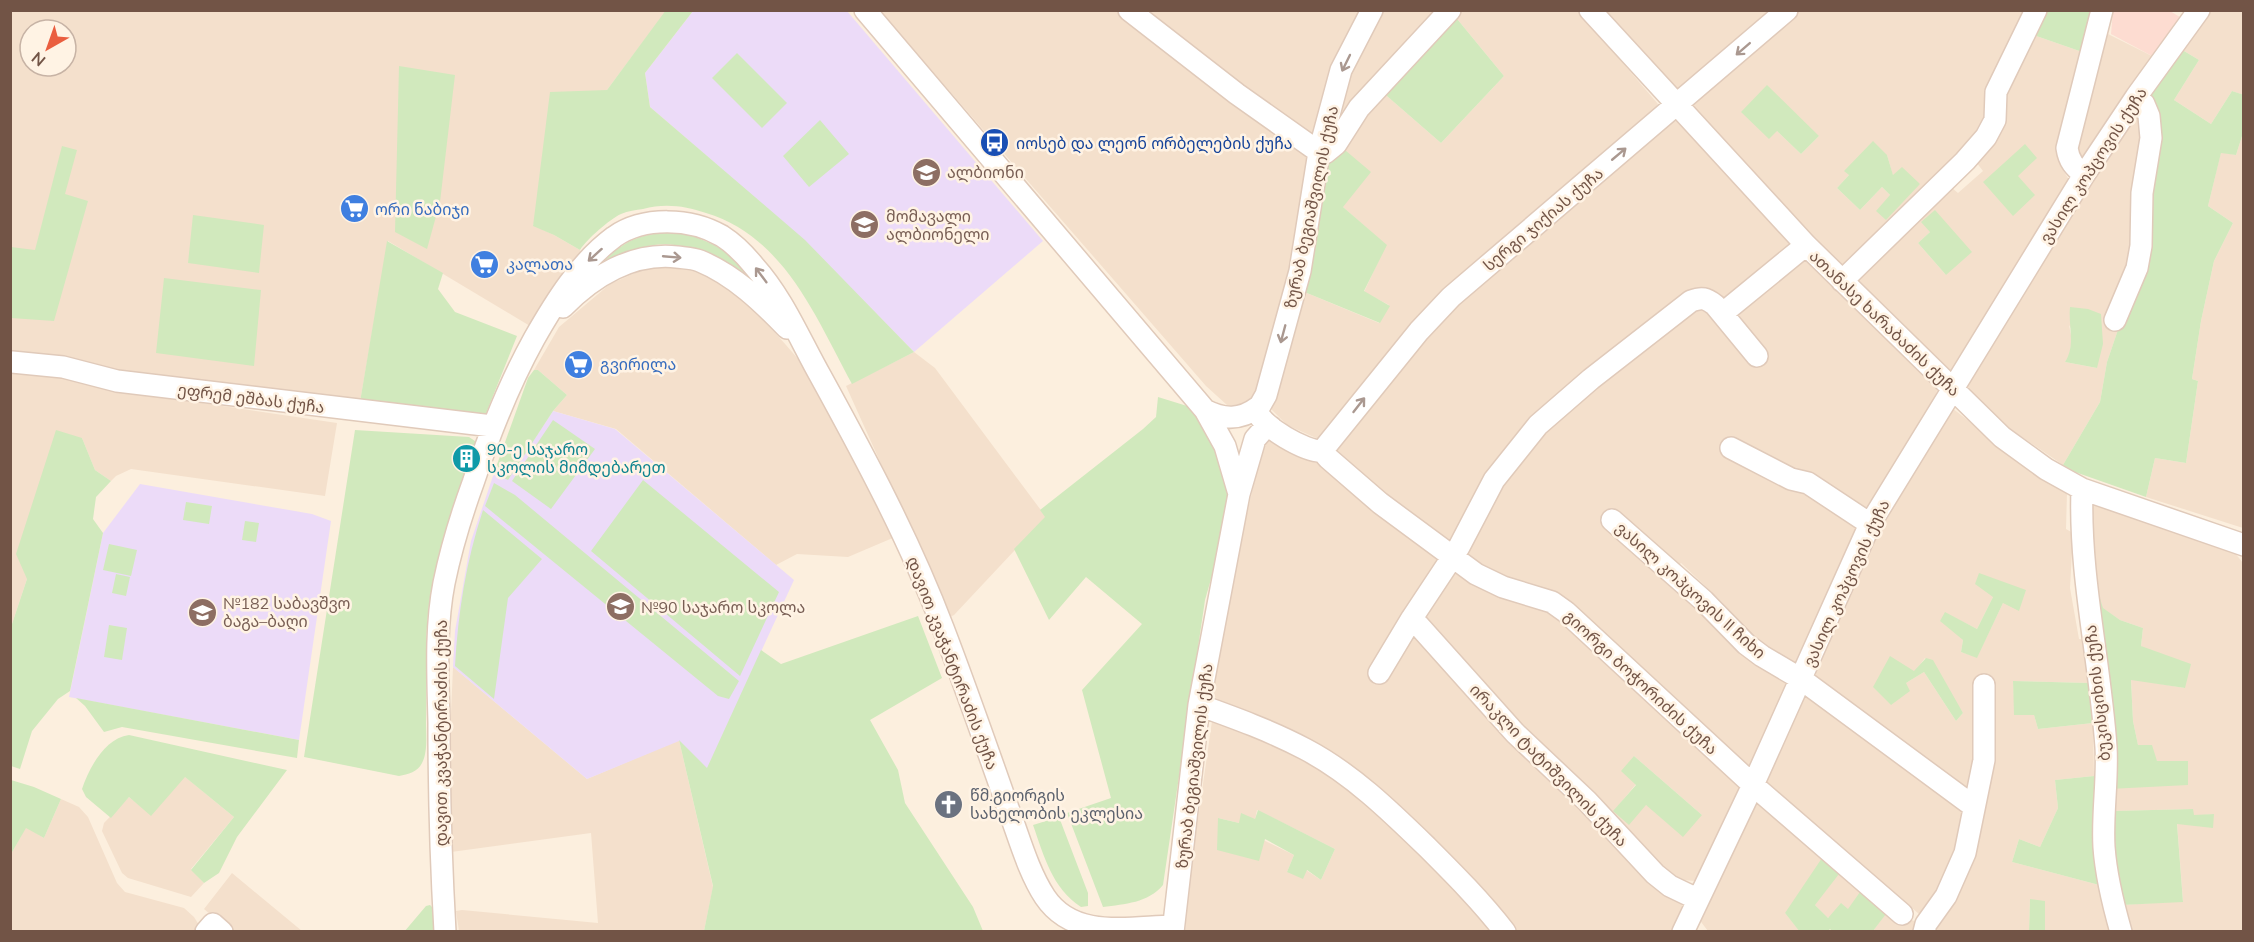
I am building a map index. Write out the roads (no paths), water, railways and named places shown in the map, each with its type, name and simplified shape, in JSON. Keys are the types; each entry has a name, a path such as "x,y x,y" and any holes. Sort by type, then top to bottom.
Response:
{"street":[{"path":"865,10 1205,410 1223,442 1230,450 1240,452 1246,450 1250,425 1222,428 1223,442 1239,495"},
{"path":"1129,10 1237,94 1319,152 1325,153 1330,150 1359,108 1450,10"},
{"name":"ზურაბ ბეგიაშვილის ქუჩა","path":"1173,929 1184,853 1199,705 1250,425 1266,395 1300,271 1319,152 1341,70 1372,10"},
{"name":"ათანასე ხარაბაძის ქუჩა","path":"1590,10 1806,245 2002,437 2046,469 2082,489 2244,545"},
{"name":"სერგი ჯიქიას ქუჩა","path":"1323,451 1413,338 1451,297 1787,10"},
{"path":"1842,281 1965,161 1986,137 1995,120 1996,92 2036,10"},
{"path":"2084,175 2073,166 2068,158 2067,148 2102,10"},
{"name":"ვასილ კოპცოვის ქუჩა","path":"1690,929 1697,899 1753,785 1870,524 2084,175 2136,97 2199,10"},
{"path":"2115,320 2137,268 2141,246 2142,192 2151,138 2149,116 2144,104 2136,97"},
{"name":"დავით კვაჭანტირაძის ქუჩა","path":"445,932 439,791 438,652 443,587 457,528 492,426 510,383 565,289 589,260 617,235 650,222 686,222 722,236 753,265 779,299 854,438 906,542 942,625 1024,851 1046,899 1062,915 1080,925 1101,929 1173,929"},
{"path":"1723,313 1806,245"},
{"name":"დავით კვაჭანტირაძის ქუჩა","path":"536,336 568,302 596,279 627,262 664,256 698,260 732,279 767,308 802,343"},
{"path":"1379,673 1459,547 1494,480 1548,414 1691,301 1700,298 1707,299 1723,313 1757,356"},
{"name":"ეფრემ ეშბას ქუჩა","path":"12,362 63,367 117,381 492,426"},
{"name":"გიორგი ბოჭორიძის ქუჩა","path":"1205,410 1310,449 1323,451 1328,458 1380,503 1476,574 1491,582 1552,602 1566,612 1753,785 1902,914"},
{"path":"1731,448 1791,479 1808,483 1870,524"},
{"name":"ბუკისციხის ქუჩა","path":"2082,489 2081,526 2084,579 2106,748 2104,846 2121,932"},
{"name":"ვასილ კოპცოვის II ჩიხი","path":"1612,520 1704,601 1746,644 1801,679 1973,806"},
{"name":"ირაკლი ტატიშვილის ქუჩა","path":"1412,618 1515,733 1587,801 1654,874 1670,886 1697,899"},
{"path":"1924,932 1926,924 1953,882 1965,853 1984,760 1984,685"},
{"path":"1199,705 1249,723 1306,750 1353,781 1389,810 1443,863 1505,932"},
{"path":"206,932 213,924 222,932"}],"place":[{"name":"იოსებ და ლეონ ორბელების ქუჩა","path":"995,143"},
{"name":"ალბიონი","path":"926,172"},
{"name":"ორი ნაბიჯი","path":"354,209"},
{"name":"მომავალი ალბიონელი","path":"865,225"},
{"name":"კალათა","path":"485,264"},
{"name":"გვირილა","path":"579,364"},
{"name":"90-ე საჯარო სკოლის მიმდებარეთ","path":"466,458"},
{"name":"№90 საჯარო სკოლა","path":"620,607"},
{"name":"№182 საბავშვო ბაგა–ბაღი","path":"202,612"},
{"name":"წმ.გიორგის სახელობის ეკლესია","path":"949,804"}]}
